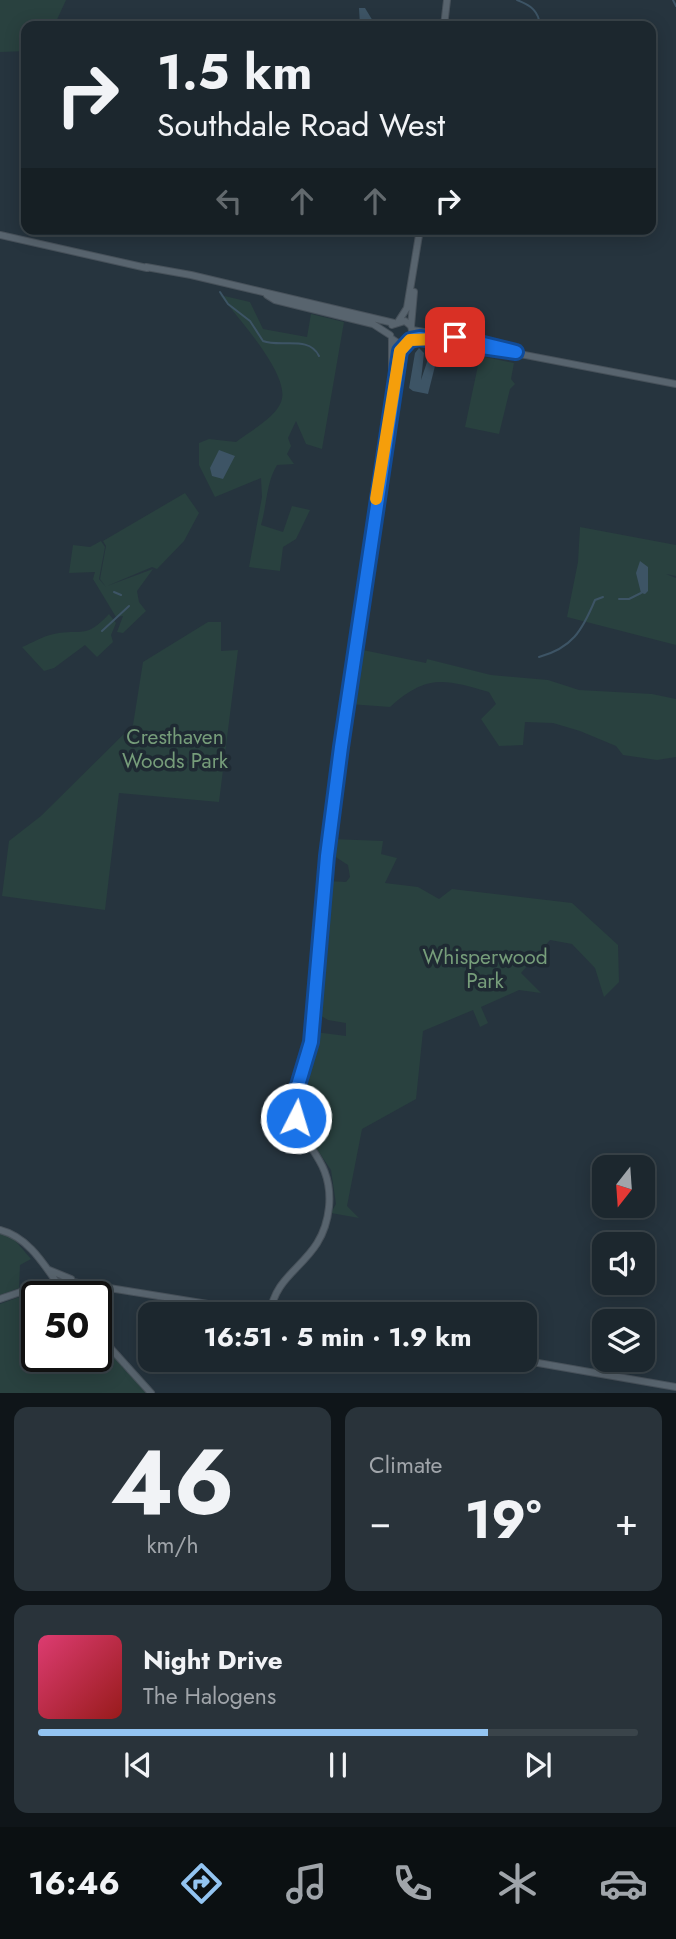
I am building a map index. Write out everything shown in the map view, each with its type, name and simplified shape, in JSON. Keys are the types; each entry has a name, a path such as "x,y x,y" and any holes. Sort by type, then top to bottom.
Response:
{"main road":[{"path":"445,21 447,0"},
{"path":"0,235 266,295 396,322 405,321 412,329 676,384"},
{"path":"393,391 391,337 396,322 407,308 419,235"},
{"path":"272,1302 280,1284 316,1250 325,1229 329,1206 327,1172 302,1135 295,1109 311,1042 327,856 393,391 400,351 408,341 412,329 418,245"},
{"path":"266,295 275,300 373,324 391,337 408,341 435,339 516,352"},
{"path":"0,1230 20,1239 55,1281"},
{"path":"44,1267 83,1281"},
{"path":"42,1281 44,1267"},
{"path":"112,1287 201,1302"},
{"path":"0,1299 21,1292"},
{"path":"112,1350 151,1393"},
{"path":"537,1363 676,1387"}],"green space":[{"path":"0,0 66,0 56,21 21,21 21,51 0,52"},
{"path":"220,295 250,302 263,329 307,337 311,314 344,322 322,449 306,444 296,421 288,438 291,446 287,454 294,464 277,465 269,487 261,525 283,532 292,506 310,510 296,539 283,547 280,571 249,567 262,497 261,478 215,497 199,465 199,443 209,439 236,442 268,419 281,402 282,391 271,362"},
{"path":"480,356 514,363 511,379 515,384 510,389 499,434 465,427"},
{"path":"185,493 199,513 184,541 157,569 152,567 107,586 153,569 137,591 139,602 146,611 123,633 117,632 123,616 116,617 93,579 95,572 69,573 73,545 90,547 101,541 105,547 99,579 106,587 100,579 106,546 103,541"},
{"path":"580,527 676,545 676,576 666,574 676,578 676,645 567,617 578,562"},
{"path":"109,614 116,623 111,635 113,642 97,657 85,645 54,668 44,671 22,647 50,635 83,632 94,627"},
{"name":"Cresthaven Woods Park","path":"208,622 221,622 221,651 238,650 219,802 119,793 105,910 2,896 9,841 41,816 133,725 143,662"},
{"path":"358,649 426,663 427,659 491,675 548,680 579,690 652,694 676,699 676,757 657,760 623,755 616,746 553,723 525,722 523,745 499,746 481,719 496,704 489,692 448,682 426,684 403,696 390,707 349,704"},
{"name":"Whisperwood Park","path":"332,839 383,841 381,854 397,858 385,883 418,887 439,899 452,889 572,903 618,945 619,982 604,997 595,968 572,944 550,940 521,973 541,993 519,990 481,1007 488,1023 480,1027 473,1010 423,1031 416,1099 362,1129 347,1206 359,1218 331,1213 336,1204 331,1170 304,1130 297,1107 312,1058 315,1032 346,1036 346,1023 328,1020 316,1013 328,881 346,882 350,877 348,865 331,854"},
{"path":"0,1232 13,1238 31,1259 20,1265 19,1288 0,1295"},
{"path":"21,1296 21,1372 112,1372 112,1355 147,1393 0,1393 0,1304"}],"water":[{"path":"359,8 365,8 373,21 360,21"},
{"path":"419,348 424,353 421,380 430,353 438,354 428,394 409,388 415,353"},
{"path":"219,450 235,456 223,479 212,476 210,468"},
{"path":"640,561 648,567 648,591 645,594 641,593 636,573"}],"waterway":[{"path":"517,0 533,9 539,20"},
{"path":"673,0 676,6"},
{"path":"220,292 228,304 250,321 263,341 302,344 309,346 319,356"},
{"path":"114,592 121,595"},
{"path":"619,599 629,599 641,593"},
{"path":"539,657 568,643 580,629 595,600 603,597"},
{"path":"102,631 129,606"}],"slow traffic":[{"path":"376,499 400,351 410,340 437,339"}],"route":[{"path":"296,1118 296,1092 311,1042 327,856 341,747 400,351 410,340 420,338 516,352 455,337"}]}
